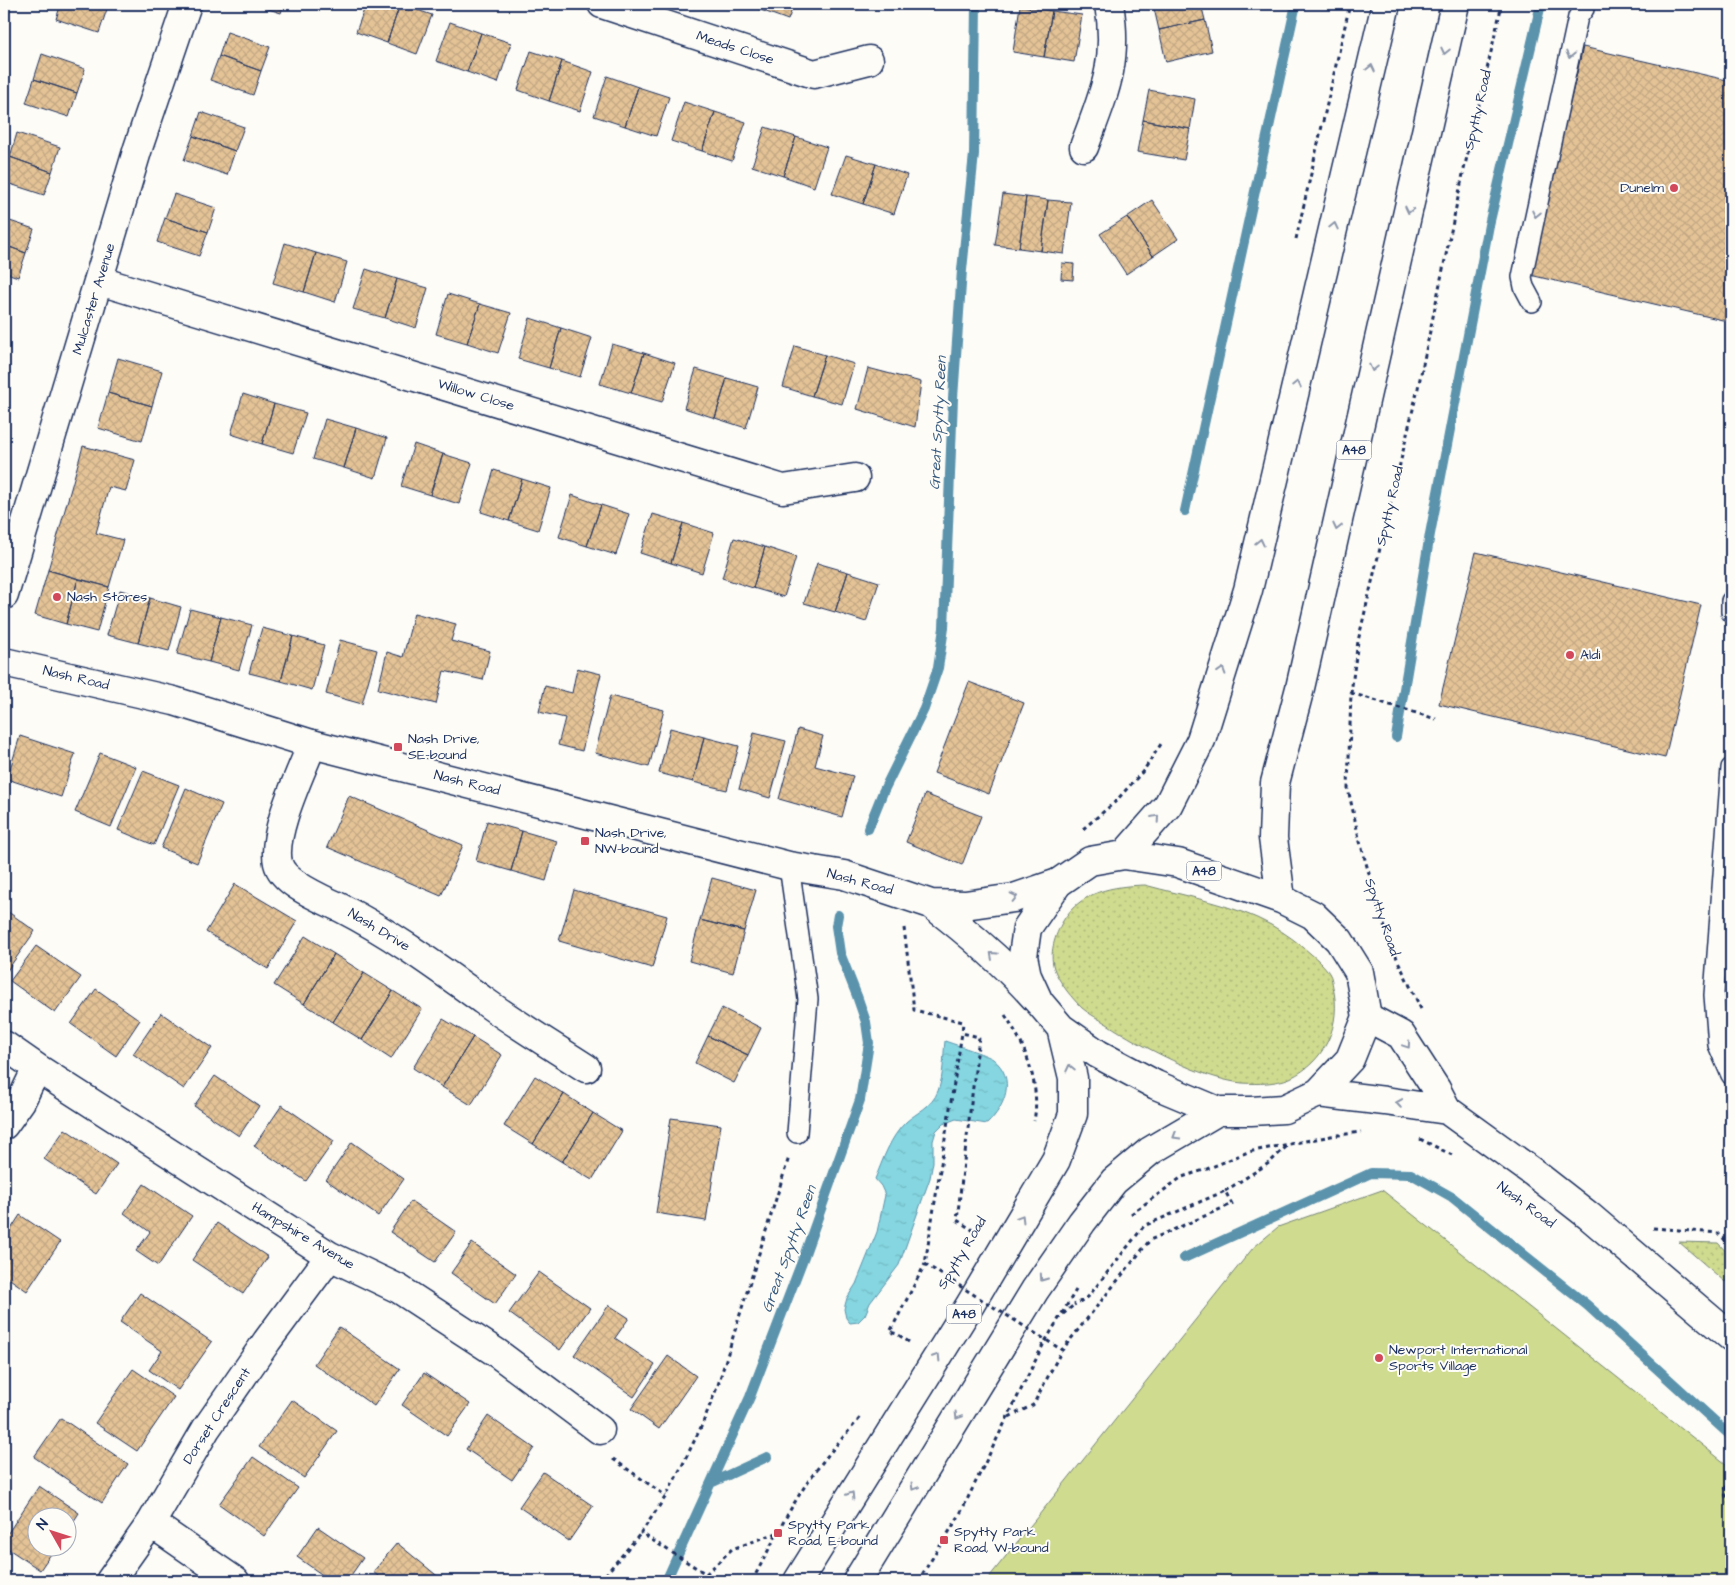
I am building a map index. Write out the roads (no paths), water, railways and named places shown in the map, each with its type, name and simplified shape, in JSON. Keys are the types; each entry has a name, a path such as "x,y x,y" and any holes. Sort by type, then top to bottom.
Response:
{"street":[{"name":"Mulcaster Avenue","path":"4,596 100,281 138,148 187,4"},
{"name":"Meads Close","path":"602,4 814,74 868,60"},
{"path":"1084,147 1107,84 1112,60 1113,38 1108,4"},
{"path":"1124,855 1168,805 1201,740 1248,590 1386,4"},
{"name":"A48","path":"1281,899 1273,838 1276,783 1302,678 1455,4"},
{"name":"Willow Close","path":"100,281 783,489 855,478"},
{"name":"Nash Road","path":"4,662 174,701 312,744 789,866 844,875 899,892 931,904 990,952 1017,977 1039,1002"},
{"name":"Nash Drive","path":"312,744 290,801 277,849 278,865 290,881 388,935 440,968 485,1002 586,1068"},
{"name":"A48","path":"1124,855 1178,863 1281,899 1313,915 1339,940 1359,972 1368,1018 1350,1059 1318,1093 1284,1109 1218,1111 1156,1085 1098,1054 1061,1028 1039,1002 1027,976 1023,956 1027,928 1058,883 1090,861 1124,855"},
{"name":"Nash Road","path":"931,904 965,905 1014,898 1058,883"},
{"name":"Nash Road","path":"1368,1018 1400,1035 1436,1088 1447,1110"},
{"name":"A48","path":"798,1581 970,1305 1056,1160 1073,1114 1073,1078 1061,1028"},
{"name":"Hampshire Avenue","path":"4,1045 330,1256 399,1289 498,1354 600,1430"},
{"path":"4,1125 21,1101 37,1068"},
{"name":"Nash Road","path":"1318,1093 1385,1100 1447,1110 1534,1173 1589,1216 1731,1336"},
{"path":"857,1581 1035,1290 1114,1180 1150,1151 1218,1111"},
{"name":"Dorset Crescent","path":"110,1581 151,1523 206,1429 267,1341 330,1256"},
{"path":"151,1523 235,1581"}],"lane":[{"path":"1532,302 1524,287 1522,277 1578,17 1584,9"},
{"path":"1731,601 1731,612"},
{"path":"1731,768 1714,995 1718,1045 1731,1075"},
{"path":"789,866 808,999 797,1133"}],"water":[{"path":"945,1041 993,1059 1005,1075 1006,1092 1003,1101 987,1124 956,1119 943,1124 936,1131 933,1141 933,1162 930,1178 899,1265 870,1303 865,1315 858,1322 850,1323 846,1318 844,1309 847,1298 856,1284 877,1232 885,1195 875,1179 888,1149 900,1128 935,1097 941,1079"}],"waterway":[{"name":"Great Spytty Reen","path":"868,829 883,792 924,709 938,668 944,628 953,398 962,270 974,154 976,4"},
{"path":"1185,511 1296,4"},
{"path":"1396,737 1430,534 1489,225 1541,4"},
{"name":"Great Spytty Reen","path":"666,1581 750,1397 803,1259 860,1100 869,1043 866,1022 840,953 836,926 838,915"},
{"path":"1184,1258 1371,1173 1411,1174 1452,1197 1587,1305 1731,1436"},
{"path":"713,1482 767,1457"}],"place":[{"name":"Dunelm","path":"1674,188"},
{"name":"Nash Stores","path":"57,597"},
{"name":"Aldi","path":"1570,655"},
{"name":"Nash Drive, SE-bound","path":"398,747"},
{"name":"Nash Drive, NW-bound","path":"585,841"},
{"name":"Newport International Sports Village","path":"1379,1358"},
{"name":"Spytty Park Road, E-bound","path":"778,1533"},
{"name":"Spytty Park Road, W-bound","path":"944,1540"}]}
